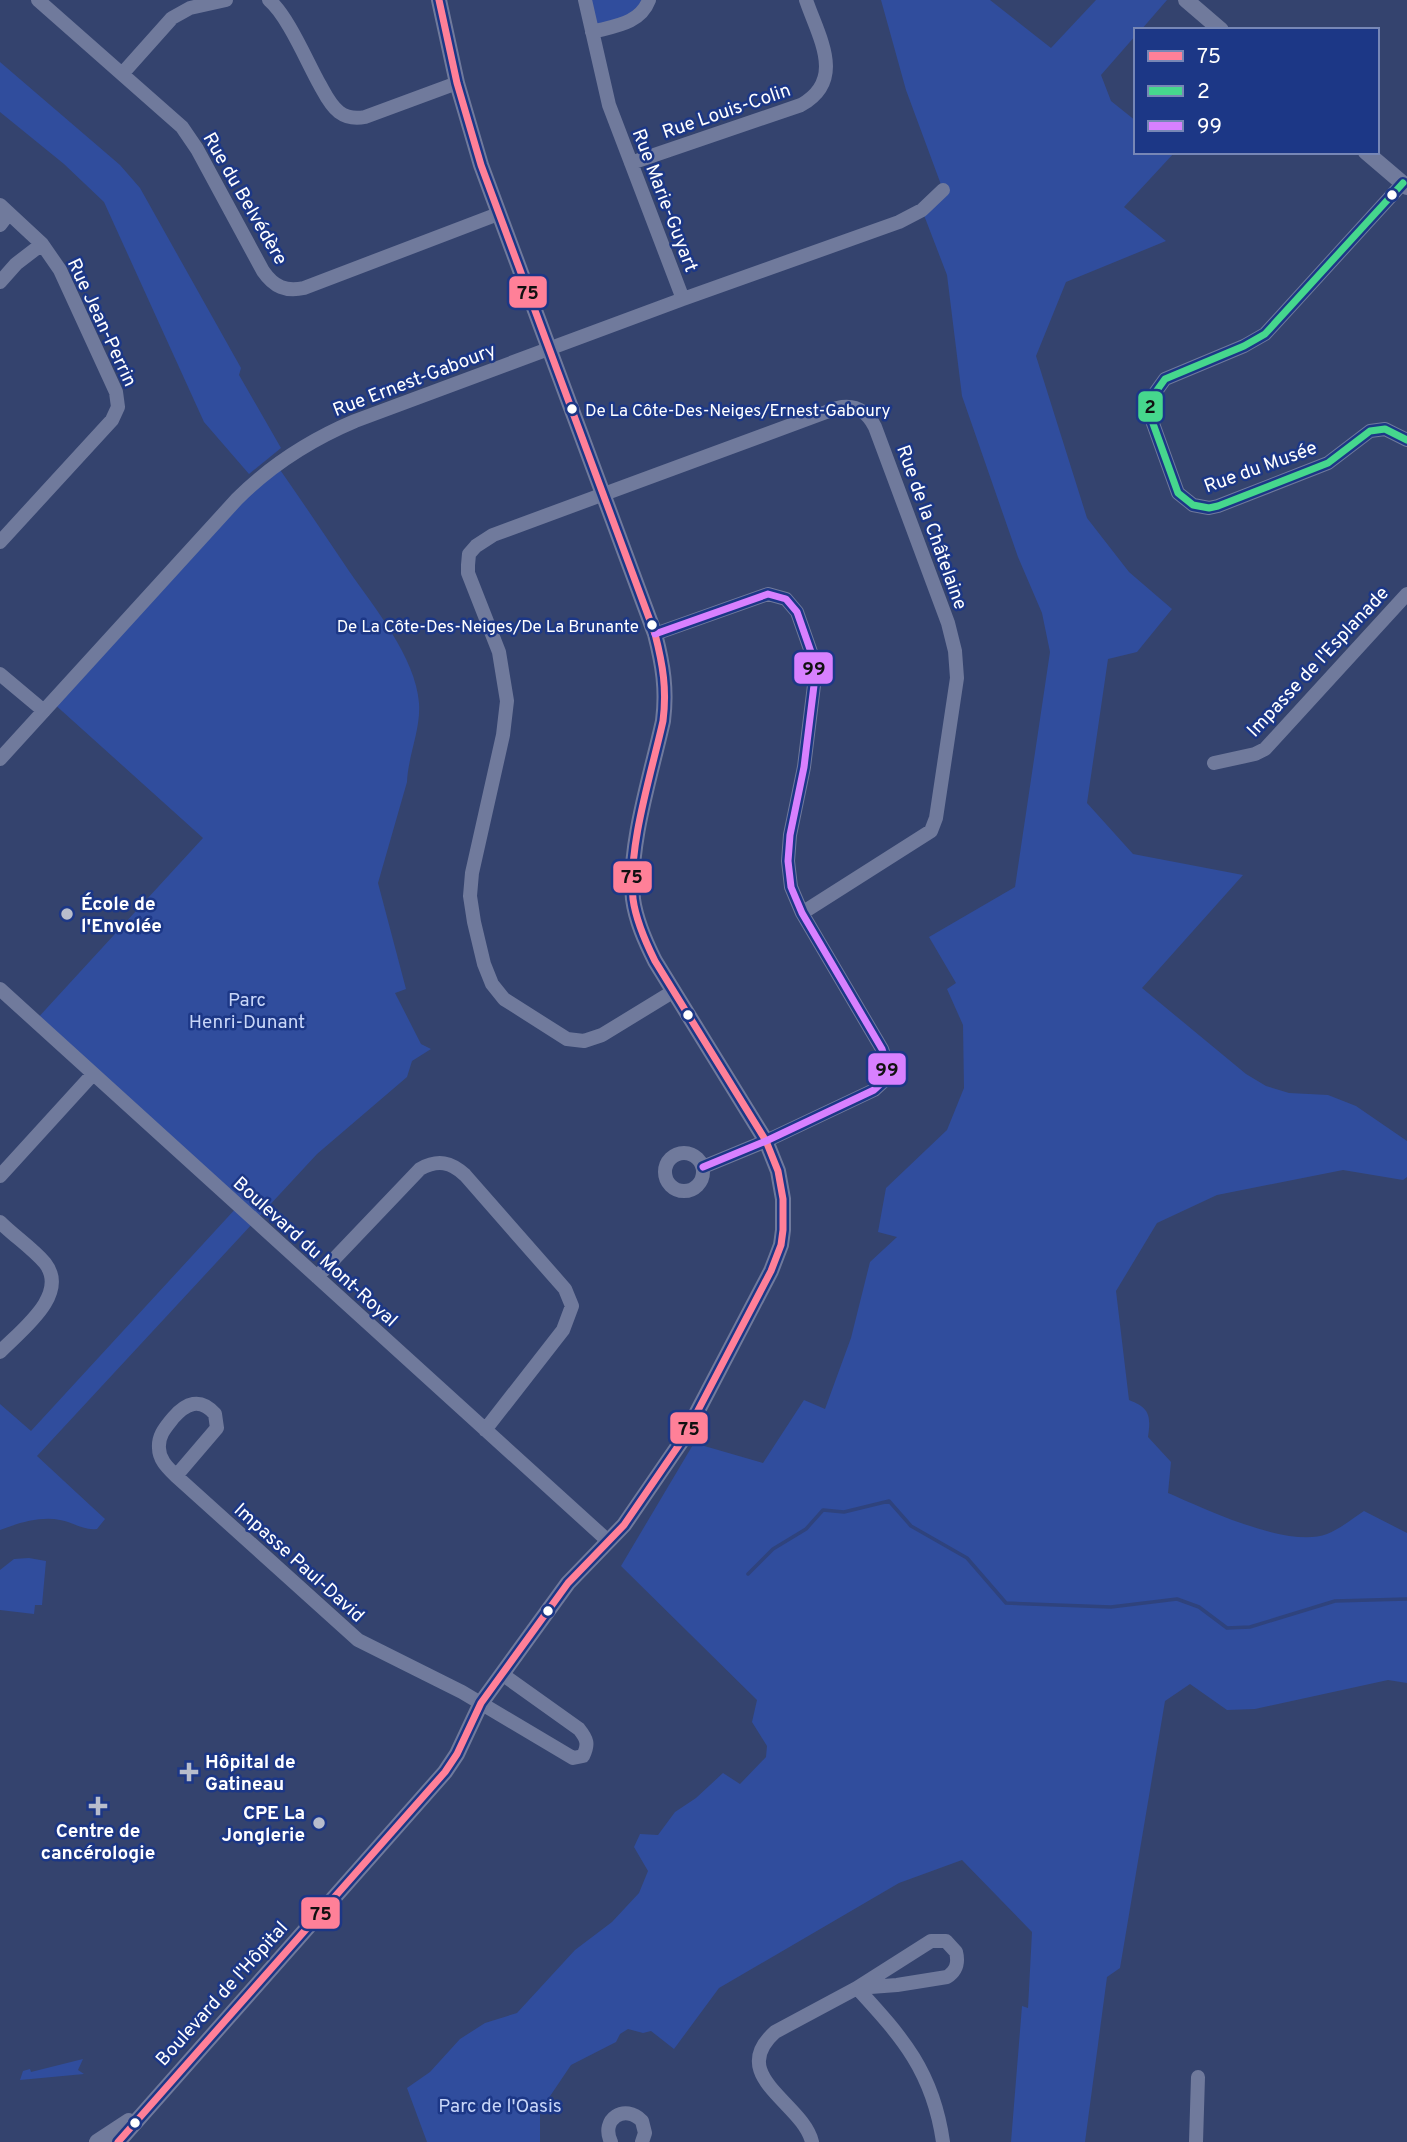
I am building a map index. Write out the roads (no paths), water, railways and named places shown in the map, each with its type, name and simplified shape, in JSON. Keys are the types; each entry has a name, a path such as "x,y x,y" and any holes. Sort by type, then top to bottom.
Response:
{"street":[{"name":"Rue du Belvédère","path":"38,0 182,127 268,279 284,289 304,288 498,214"},
{"path":"122,74 172,18 190,8 226,0"},
{"path":"269,0 280,13 328,99 340,113 348,117 365,117 457,83"},
{"name":"Boulevard de l'Hôpital","path":"118,2142 438,1782 457,1754 481,1703 568,1583 624,1525 683,1439 775,1259 783,1230 783,1199 778,1171 766,1141 655,961 640,929 633,888 634,853 665,704 665,673 655,634 478,155 457,83 439,0"},
{"name":"Rue Marie-Guyart","path":"585,0 609,105 683,299"},
{"path":"592,32 634,19 644,11 649,0"},
{"name":"Rue Louis-Colin","path":"631,163 801,105 816,96 826,81 826,57 806,0"},
{"path":"1186,0 1219,28"},
{"path":"1368,154 1405,185"},
{"name":"Rue du Musée","path":"1405,185 1265,334 1244,346 1165,379 1152,394 1149,408 1178,493 1193,505 1201,507 1218,506 1328,463 1370,430 1385,429 1407,440"},
{"name":"Rue Ernest-Gaboury","path":"0,759 237,499 286,457 336,429 683,299 899,222 922,210 943,190"},
{"name":"Rue Jean-Perrin","path":"0,542 111,420 118,407 116,392 60,270 42,244 3,214"},
{"name":"Rue Jean-Perrin","path":"0,282 16,264 42,244"},
{"name":"Rue de la Châtelaine","path":"674,991 602,1035 584,1041 568,1039 510,1004 498,992 484,964 471,909 472,873 503,735 507,701 499,652 468,573 470,554 476,546 493,535 837,408 859,409 866,413 875,427 948,623 955,651 957,678 935,825 927,835 802,914"},
{"path":"655,634 768,594 786,599 797,612 811,652 815,677 804,767 788,848 790,887 802,914 886,1055 886,1079 874,1090 766,1141 703,1167"},
{"name":"Impasse de l'Esplanade","path":"1214,763 1255,754 1265,749 1407,594"},
{"path":"0,674 44,711"},
{"name":"Boulevard du Mont-Royal","path":"0,989 607,1541"},
{"path":"0,1176 93,1074"},
{"path":"317,1277 420,1168 434,1162 443,1162 451,1164 465,1175 565,1289 572,1306 563,1330 485,1430"},
{"path":"0,1222 44,1262 52,1284 50,1296 44,1305 0,1352"},
{"name":"Impasse Paul-David","path":"176,1476 217,1428 215,1414 203,1404 188,1403 163,1430 160,1457 176,1476 358,1640 481,1703"},
{"path":"481,1703 573,1758 583,1756 587,1741 579,1729 502,1674"},
{"path":"812,2142 806,2125 767,2085 759,2063 764,2045 775,2032 858,1988 931,1941 946,1941 956,1952 957,1967 947,1977 858,1988"},
{"path":"858,1988 895,2031 922,2070 936,2104 943,2142"},
{"path":"1196,2142 1198,2077"},
{"name":"Boulevard de l'Hôpital","path":"97,2142 143,2112"},
{"path":"611,2142 607,2133 610,2122 613,2117 625,2112 638,2116 642,2121 645,2133 642,2142"}],"waterway":[{"path":"748,1574 773,1549 806,1529 823,1510 844,1512 889,1501 911,1526 967,1558 1006,1603 1111,1607 1177,1599 1199,1607 1227,1628 1250,1627 1335,1601 1407,1599"}],"place":[{"name":"De La Côte-Des-Neiges/Ernest-Gaboury","path":"572,409"},
{"name":"De La Côte-Des-Neiges/De La Brunante","path":"652,625"},
{"name":"École de l'Envolée","path":"67,914"},
{"name":"Hôpital de Gatineau","path":"189,1772"},
{"name":"Centre de cancérologie","path":"98,1806"},
{"name":"CPE La Jonglerie","path":"319,1823"}],"park label":[{"name":"Parc Henri-Dunant","path":"247,1010"},
{"name":"Parc de l'Oasis","path":"500,2105"}]}
